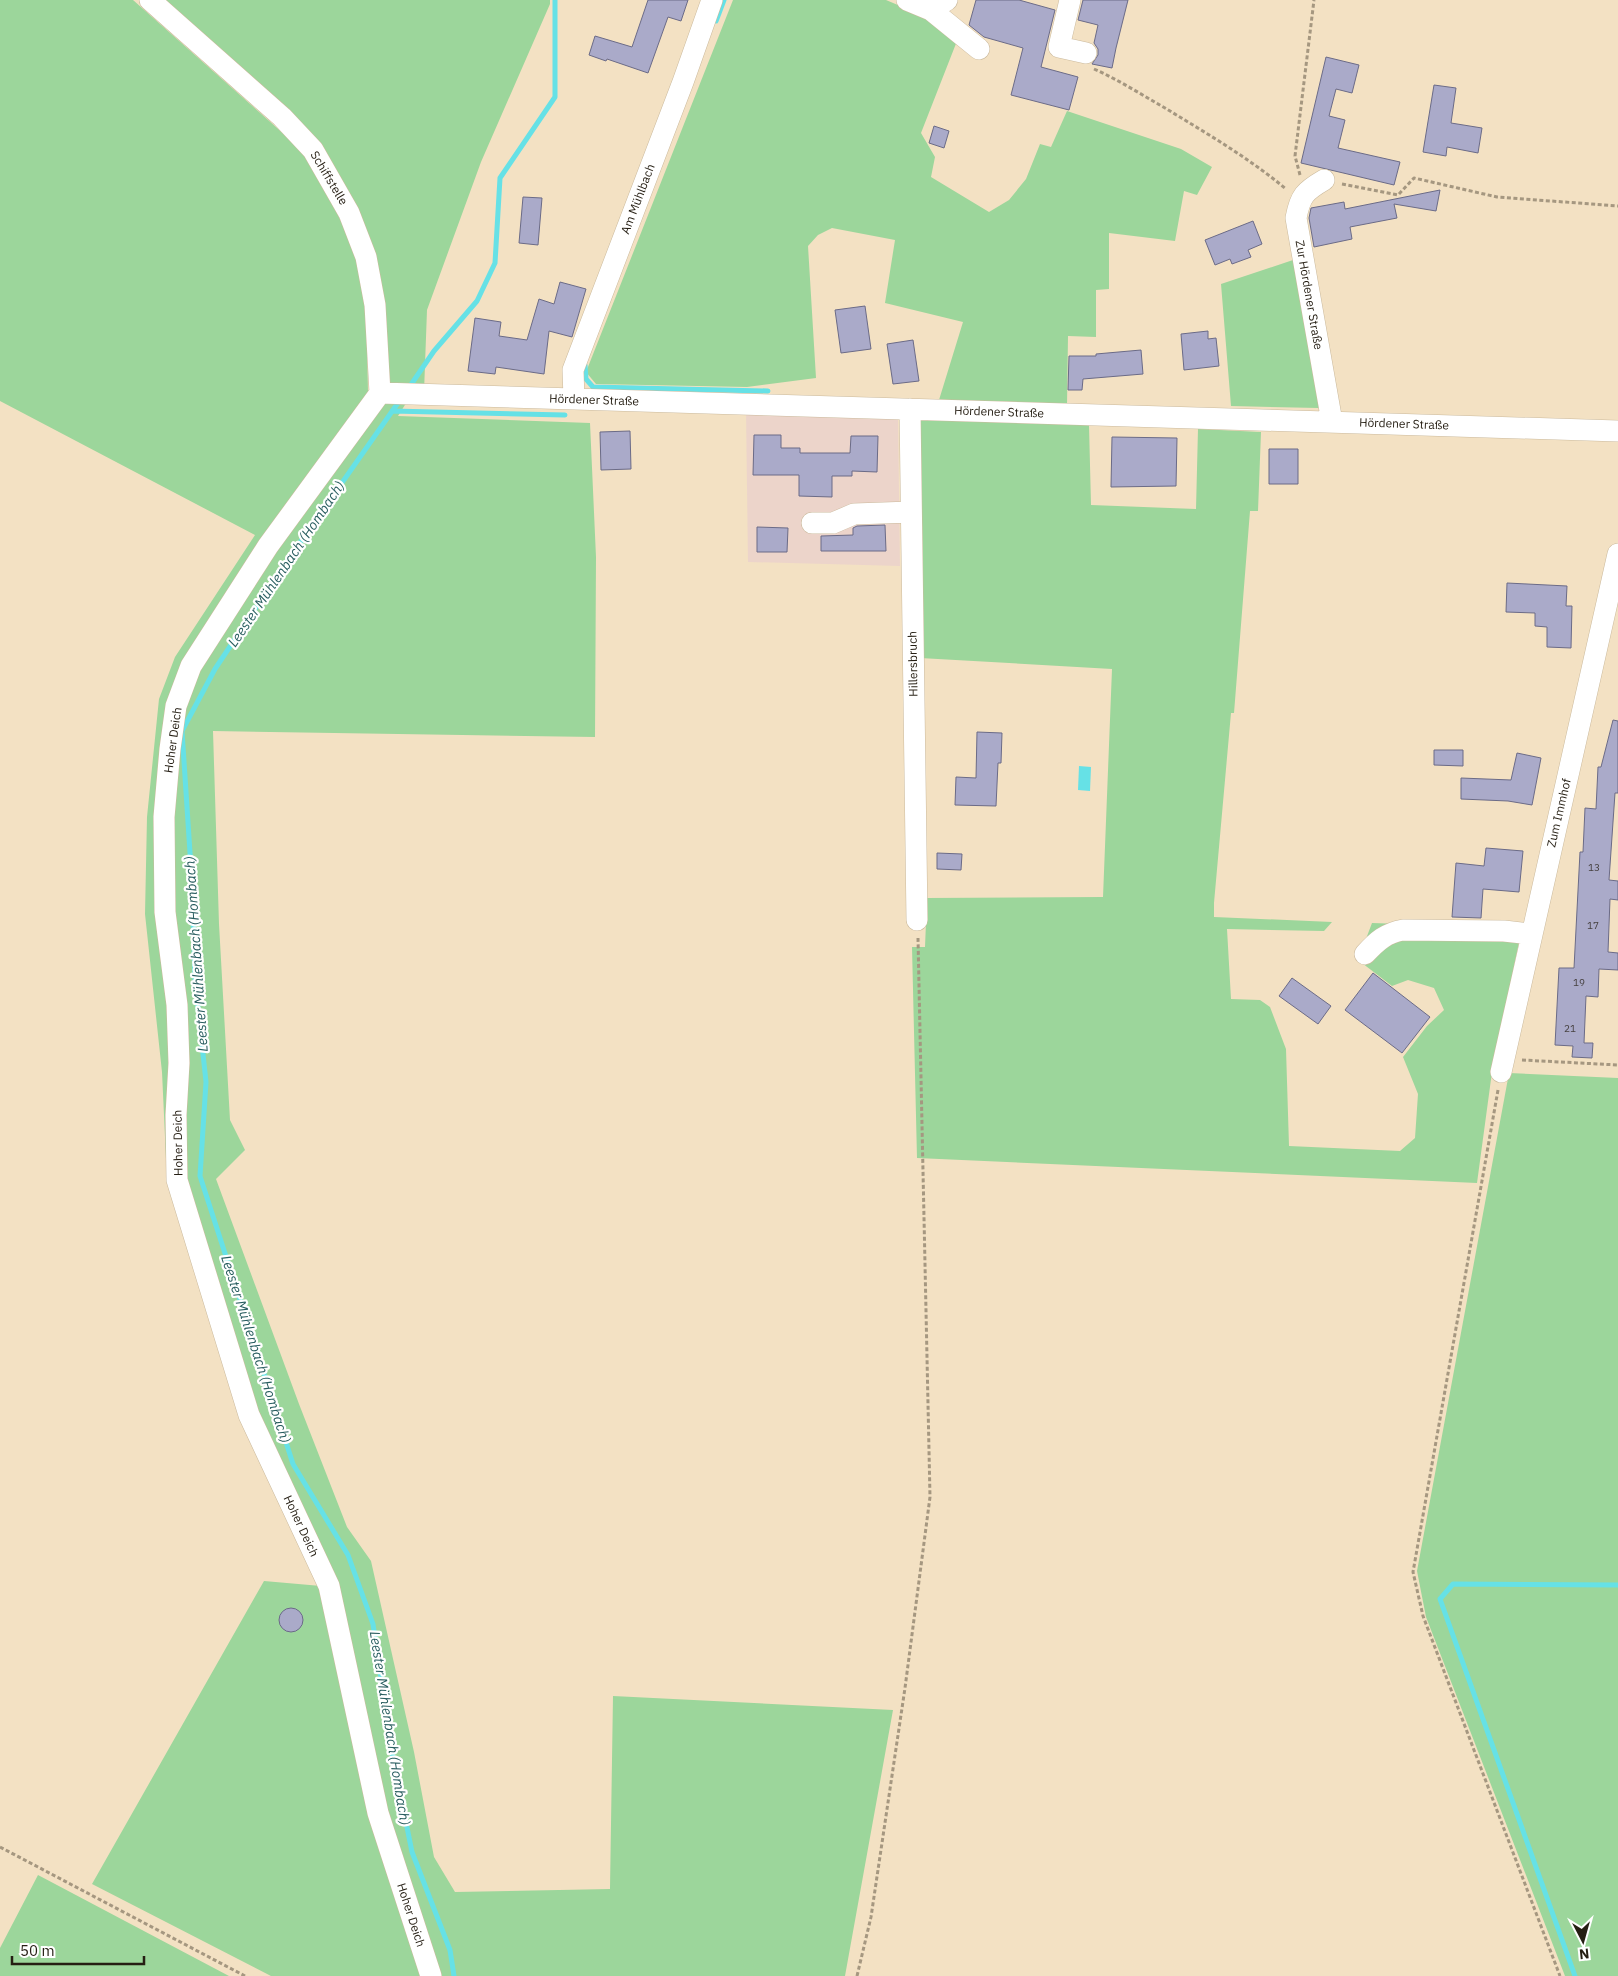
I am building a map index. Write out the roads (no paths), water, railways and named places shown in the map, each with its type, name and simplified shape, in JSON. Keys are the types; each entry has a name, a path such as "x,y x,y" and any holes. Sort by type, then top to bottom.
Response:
{"street":[{"name":"Schiffstelle","path":"150,0 282,117 313,150 349,212 366,257 375,305 397,394"},
{"name":"Am Mühlbach","path":"574,399 573,370 712,0"},
{"path":"907,0 939,5 980,49"},
{"path":"1070,0 1059,46 1086,53"},
{"name":"Zur Hördener Straße","path":"1310,191 1296,218 1332,422"},
{"name":"Hördener Straße","path":"397,394 1618,431"},
{"name":"Hoher Deich","path":"397,394 268,546 191,666 176,706 170,749 164,817 165,912 177,1005 179,1063 176,1115 178,1180 249,1415 329,1586 378,1812 430,1976"},
{"name":"Hillersbruch","path":"910,409 917,920"},
{"path":"812,523 833,523 854,514 911,512"},
{"name":"Zum Immhof","path":"1503,1066 1531,934 1618,554"},
{"path":"1366,954 1384,936 1392,932 1404,930 1531,934"}],"water":[{"path":"1079,766 1091,767 1090,791 1078,790"}],"waterway":[{"name":"Leester Mühlenbach (Hombach)","path":"408,389 434,351 477,301 495,263 500,178 555,97 555,0"},
{"path":"716,21 724,0"},
{"path":"585,365 586,379 593,387 768,391"},
{"name":"Leester Mühlenbach (Hombach)","path":"400,400 285,564 215,669 182,731 192,883 195,979 206,1082 200,1176 293,1464 348,1555 373,1624 392,1753 412,1852 450,1950 454,1976"},
{"path":"392,411 565,415"},
{"path":"1575,1976 1440,1599 1453,1584 1618,1585"}]}
